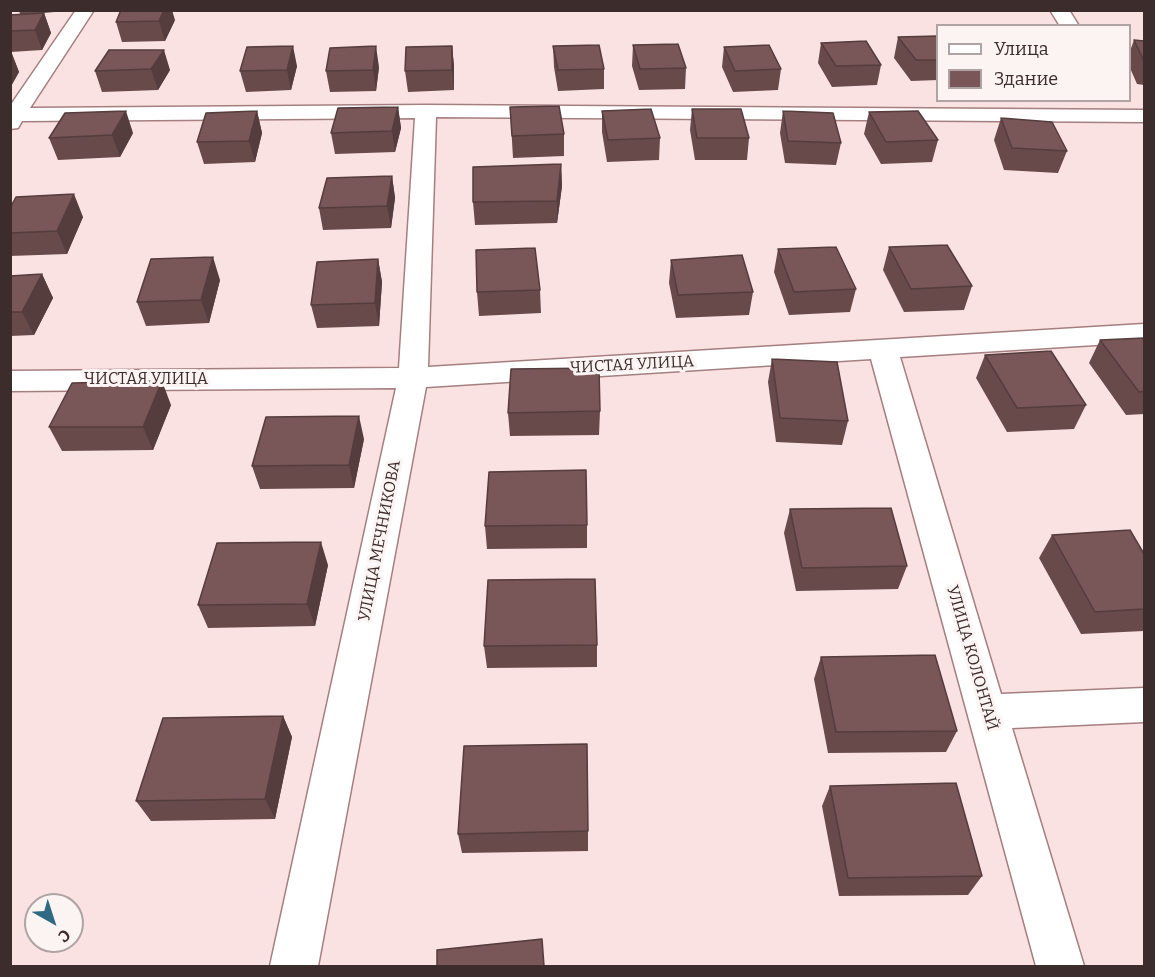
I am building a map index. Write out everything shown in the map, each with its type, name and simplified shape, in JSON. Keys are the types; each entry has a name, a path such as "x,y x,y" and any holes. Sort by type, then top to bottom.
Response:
{"street":[{"path":"12,117 85,10"},
{"path":"1059,10 1069,24"},
{"path":"12,117 426,111 1119,107 1144,116"},
{"name":"УЛИЦА МЕЧНИКОВА","path":"294,966 413,378 426,111"},
{"name":"ЧИСТАЯ УЛИЦА","path":"10,381 413,378 1144,333"},
{"name":"УЛИЦА КОЛОНТАЙ","path":"883,350 1060,966"},
{"path":"987,712 1144,705"}],"building":[{"path":"121,10 164,10 159,21 116,22"},
{"path":"44,13 35,30 10,31 10,15"},
{"path":"936,36 936,60 916,60 898,37"},
{"path":"1134,40 1144,41 1144,61"},
{"path":"866,41 881,65 836,66 821,43"},
{"path":"678,44 686,68 640,69 633,45"},
{"path":"599,45 604,69 558,70 553,46"},
{"path":"769,45 781,69 735,71 724,47"},
{"path":"293,46 287,70 240,71 247,47"},
{"path":"376,46 373,70 326,71 330,48"},
{"path":"452,46 452,70 405,71 406,47"},
{"path":"109,50 164,50 151,69 95,71"},
{"path":"559,106 564,134 512,136 510,107"},
{"path":"398,107 392,131 331,133 338,108"},
{"path":"651,109 660,138 608,140 602,111"},
{"path":"692,109 741,109 749,138 697,138"},
{"path":"126,111 112,135 49,138 65,113"},
{"path":"257,111 249,141 197,142 206,113"},
{"path":"783,111 833,113 841,143 788,141"},
{"path":"918,111 938,140 886,142 869,112"},
{"path":"1001,118 1052,122 1067,151 1012,148"},
{"path":"561,164 557,201 473,202 473,167"},
{"path":"392,176 387,206 319,208 327,178"},
{"path":"74,194 57,231 10,233 10,208 16,197"},
{"path":"947,245 972,286 911,289 889,247"},
{"path":"836,247 856,289 794,292 778,249"},
{"path":"535,248 540,290 477,292 476,250"},
{"path":"742,255 753,292 678,295 671,260"},
{"path":"213,257 201,300 137,302 151,259"},
{"path":"378,259 375,303 311,305 317,262"},
{"path":"42,274 22,312 10,312 10,276"},
{"path":"1144,338 1144,391 1139,392 1100,340"},
{"path":"1051,351 1086,405 1017,408 985,355"},
{"path":"772,359 837,362 848,421 780,418"},
{"path":"599,368 600,411 508,413 511,369"},
{"path":"162,381 143,427 49,427 72,383"},
{"path":"359,416 349,465 252,466 266,417"},
{"path":"586,470 587,525 485,526 489,472"},
{"path":"891,508 907,566 802,568 790,509"},
{"path":"1130,530 1144,554 1144,609 1095,612 1052,535"},
{"path":"321,542 307,604 198,605 217,543"},
{"path":"595,579 597,645 484,646 488,580"},
{"path":"935,655 957,731 836,732 821,657"},
{"path":"283,716 265,799 136,801 163,718"},
{"path":"587,744 588,831 458,834 464,746"},
{"path":"956,783 982,876 848,878 830,786"},
{"path":"542,939 544,966 437,966 437,950"}]}
